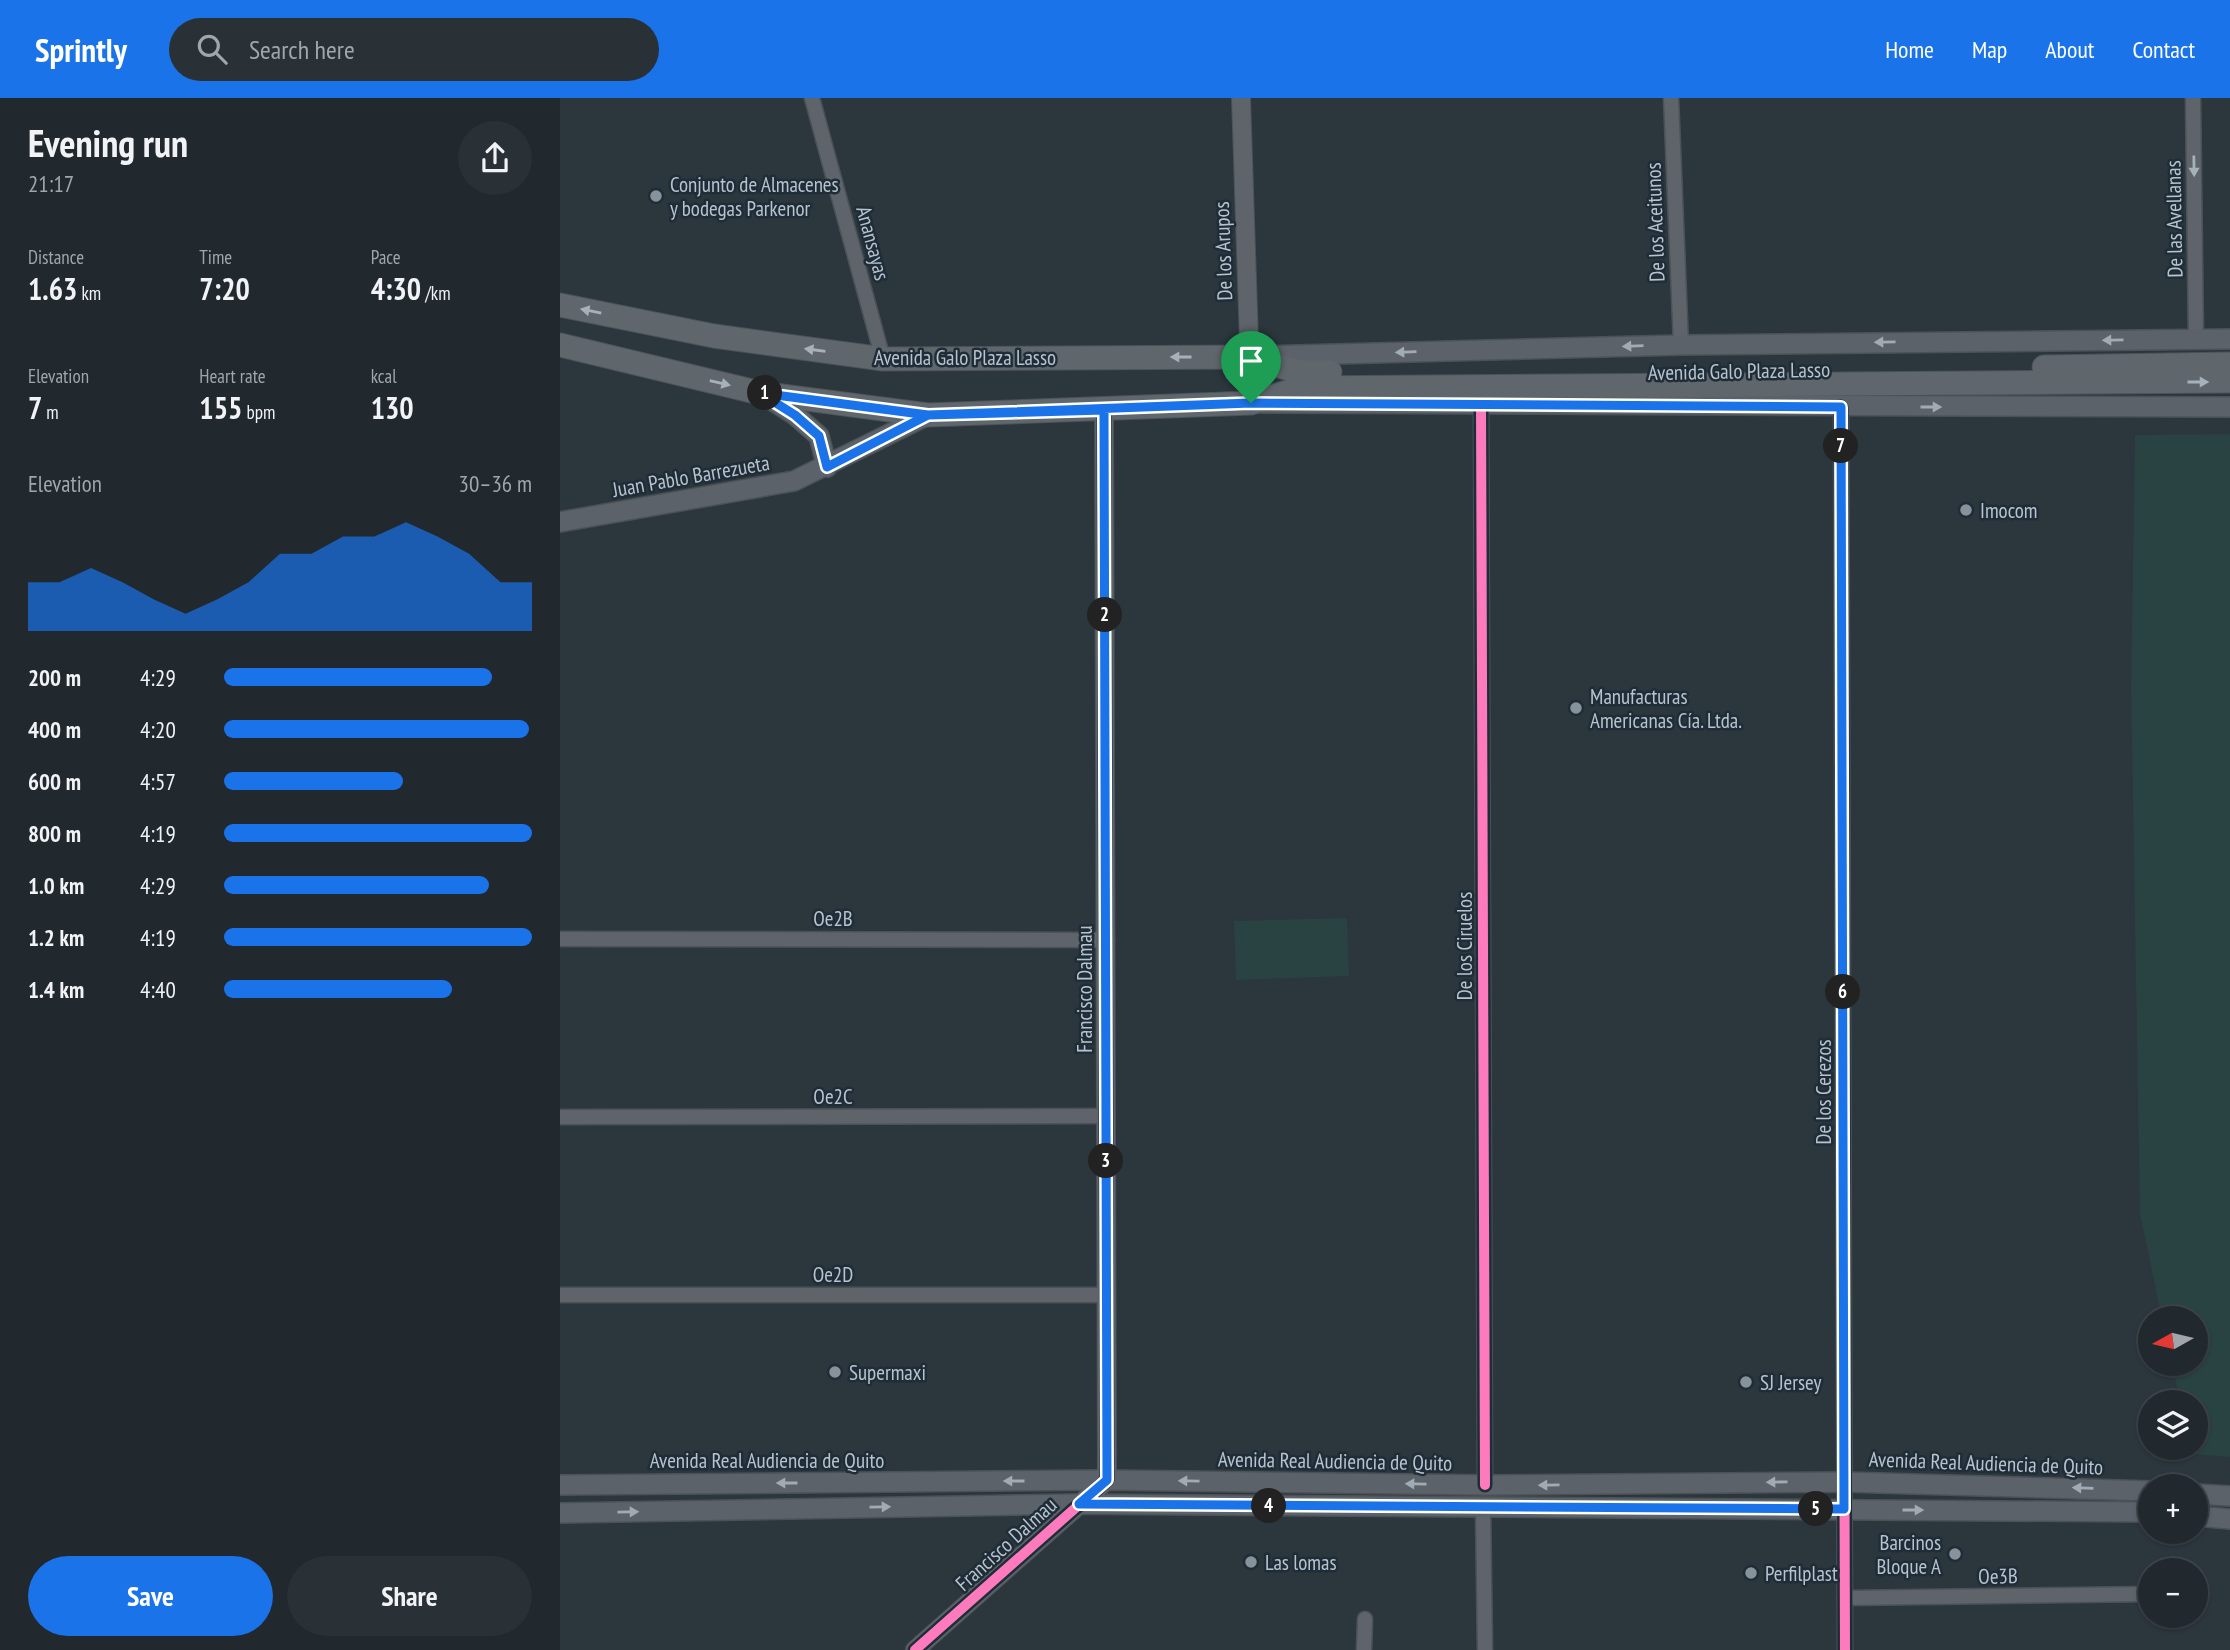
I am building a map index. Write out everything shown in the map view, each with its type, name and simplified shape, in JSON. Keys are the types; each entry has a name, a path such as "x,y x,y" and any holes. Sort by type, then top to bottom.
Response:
{"main road":[{"name":"Avenida Galo Plaza Lasso","path":"560,305 714,336 883,359 1250,357 1681,345 2230,339"},
{"name":"Avenida Galo Plaza Lasso","path":"560,345 760,393 928,415 1251,403 2230,407"},
{"name":"Avenida Galo Plaza Lasso","path":"1250,357 1300,372 1578,373 2230,364"},
{"name":"Avenida Galo Plaza Lasso","path":"1251,403 1300,388 2230,382"},
{"path":"760,393 795,415 819,436 827,467"},
{"name":"Juan Pablo Barrezueta","path":"560,522 794,481 928,415"},
{"name":"Avenida Real Audiencia de Quito","path":"560,1485 1107,1480 1485,1485 1845,1482 2138,1491"},
{"path":"2208,1495 2230,1496"},
{"path":"560,1513 1079,1504 2138,1512"},
{"path":"2208,1517 2230,1519"}],"street":[{"name":"Anansayas","path":"812,98 883,359"},
{"name":"De los Arupos","path":"1241,98 1251,403"},
{"name":"De los Aceitunos","path":"1671,98 1681,345"},
{"name":"De las Avellanas","path":"2193,98 2196,339"},
{"name":"De los Ciruelos","path":"1481,406 1485,1485"},
{"name":"De los Cerezos","path":"1841,407 1845,1650"},
{"name":"Francisco Dalmau","path":"915,1650 1107,1480 1104,410"},
{"name":"Oe2B","path":"560,939 1107,940"},
{"name":"Oe2C","path":"560,1117 1106,1116"},
{"name":"Oe2D","path":"560,1295 1107,1295"},
{"path":"1483,1509 1485,1650"},
{"name":"Oe3B","path":"1845,1598 2138,1594"},
{"path":"1364,1650 1365,1619"}],"green space":[{"path":"2230,434 2230,1457 2208,1455 2208,1390 2178,1390 2175,1376 2208,1376 2208,1306 2159,1306 2140,1214 2131,689 2135,435"},
{"path":"1347,918 1349,976 1236,980 1234,921"}],"cycle path":[{"path":"1481,406 1485,1485"},
{"path":"1841,407 1845,1650"},
{"path":"915,1650 1107,1480 1104,410"}],"place":[{"name":"Conjunto de Almacenes y bodegas Parkenor","path":"656,196"},
{"name":"Imocom","path":"1966,510"},
{"name":"Manufacturas Americanas Cía. Ltda.","path":"1576,708"},
{"name":"Supermaxi","path":"835,1372"},
{"name":"SJ Jersey","path":"1746,1382"},
{"name":"Barcinos Bloque A","path":"1955,1554"},
{"name":"Las lomas","path":"1251,1562"},
{"name":"Perfilplast","path":"1751,1573"}],"route":[{"path":"1251,403 928,415 827,467 819,436 795,415 760,393 928,415 1104,410 1107,1480 1079,1504 1483,1509 1844,1509 1844,576 1841,407 1251,403"}]}
